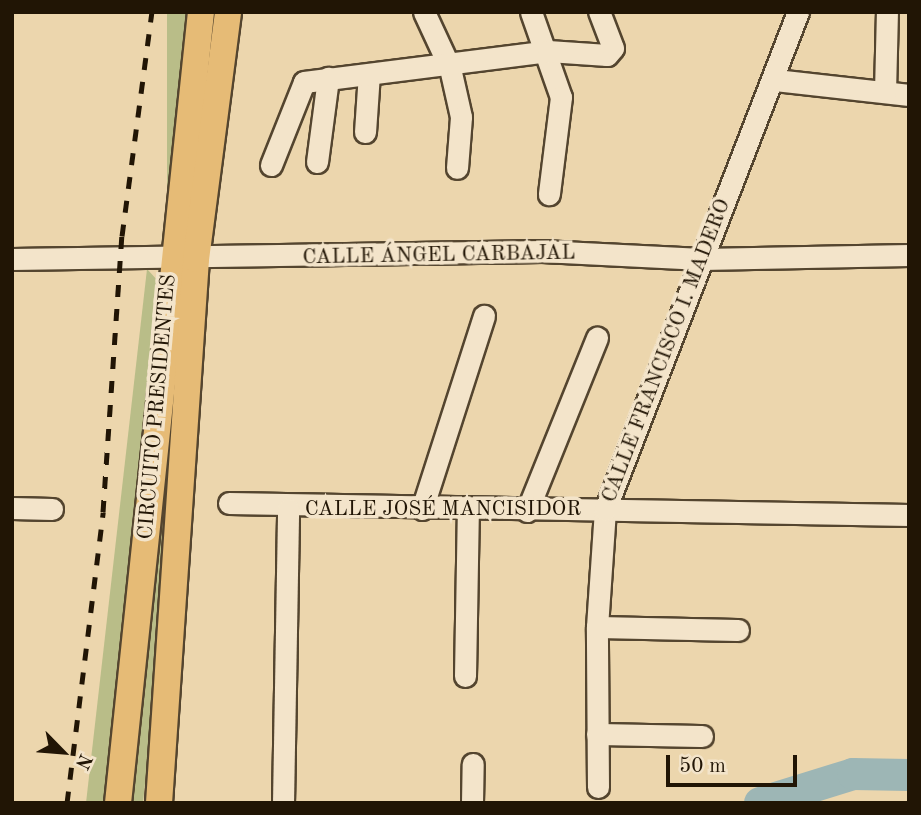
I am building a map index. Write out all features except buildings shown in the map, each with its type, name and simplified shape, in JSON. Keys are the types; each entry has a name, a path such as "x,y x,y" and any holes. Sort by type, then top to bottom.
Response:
{"main road":[{"name":"CIRCUITO PRESIDENTES","path":"159,803 183,259 201,12"},
{"name":"CIRCUITO PRESIDENTES","path":"118,803 183,259 228,12"}],"street":[{"path":"424,12 450,68 461,117 457,168"},
{"path":"531,12 548,51 562,97 549,194"},
{"path":"271,165 304,82 450,68 548,51 611,53 599,12"},
{"name":"CALLE FRANCISCO I. MADERO","path":"598,788 597,627 605,510 775,80 797,12"},
{"path":"885,92 887,12"},
{"path":"365,132 369,74"},
{"path":"317,162 328,78"},
{"path":"775,80 909,95"},
{"name":"CALLE ÁNGEL CARBAJAL","path":"12,259 106,254 183,259 542,251 702,259 909,255"},
{"path":"422,509 484,316"},
{"path":"527,511 597,338"},
{"name":"CALLE JOSÉ MANCISIDOR","path":"229,503 288,509 909,515"},
{"path":"12,508 52,509"},
{"path":"283,803 288,509"},
{"path":"465,676 468,509"},
{"path":"597,627 738,629"},
{"path":"597,734 702,736"},
{"path":"472,803 473,764"}],"green space":[{"path":"167,12 186,12 186,239 167,239"},
{"path":"147,269 159,282 132,559 103,803 86,803"},
{"path":"176,324 167,567 143,803 130,803"}],"waterway":[{"path":"760,803 853,774 909,775"}],"railway":[{"path":"67,803 103,512 122,236 152,12"}]}
